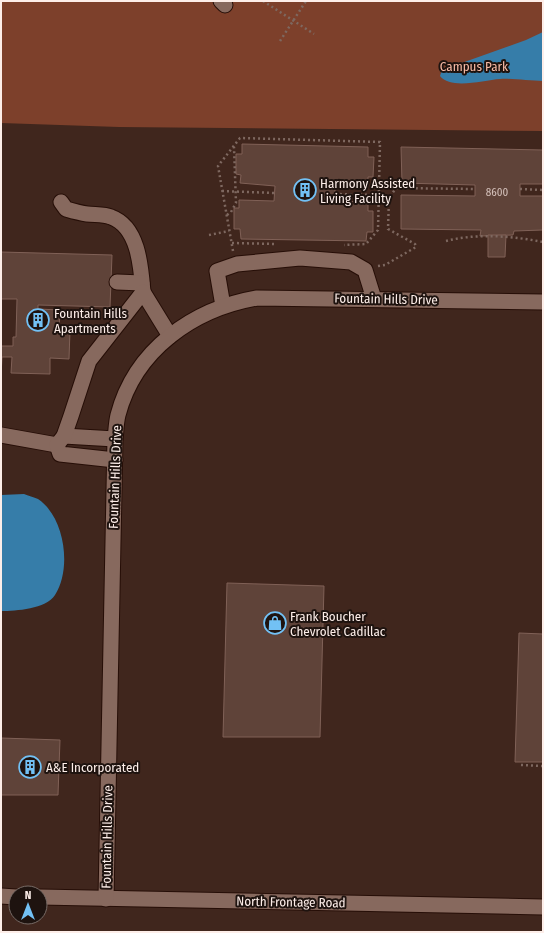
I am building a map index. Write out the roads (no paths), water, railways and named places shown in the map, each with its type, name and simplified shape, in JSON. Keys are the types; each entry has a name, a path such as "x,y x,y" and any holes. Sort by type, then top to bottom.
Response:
{"street":[{"path":"61,202 66,209 85,214 111,217 122,223 130,234 140,257 143,287 170,336"},
{"path":"223,306 217,271 237,264 300,258 351,262 365,270 374,299"},
{"path":"117,282 143,287"},
{"path":"115,460 60,454 60,440 89,361 143,287"},
{"name":"Fountain Hills Drive","path":"106,899 115,440 118,416 142,363 170,336 191,321 223,306 238,301 264,298 543,302"},
{"path":"1,435 60,440 115,440"},
{"name":"North Frontage Road","path":"48,897 543,907"}],"water":[{"path":"543,32 543,81 504,79 468,83 452,83 440,76 442,70 526,40"},
{"path":"24,494 38,499 47,507 60,530 64,558 63,572 60,584 51,600 38,606 22,610 1,611 1,495"}],"place":[{"name":"Harmony Assisted Living Facility","path":"305,190"},
{"name":"Fountain Hills Apartments","path":"38,320"},
{"name":"Frank Boucher Chevrolet Cadillac","path":"275,623"},
{"name":"A&E Incorporated","path":"30,767"}],"park label":[{"name":"Campus Park","path":"474,66"}]}
